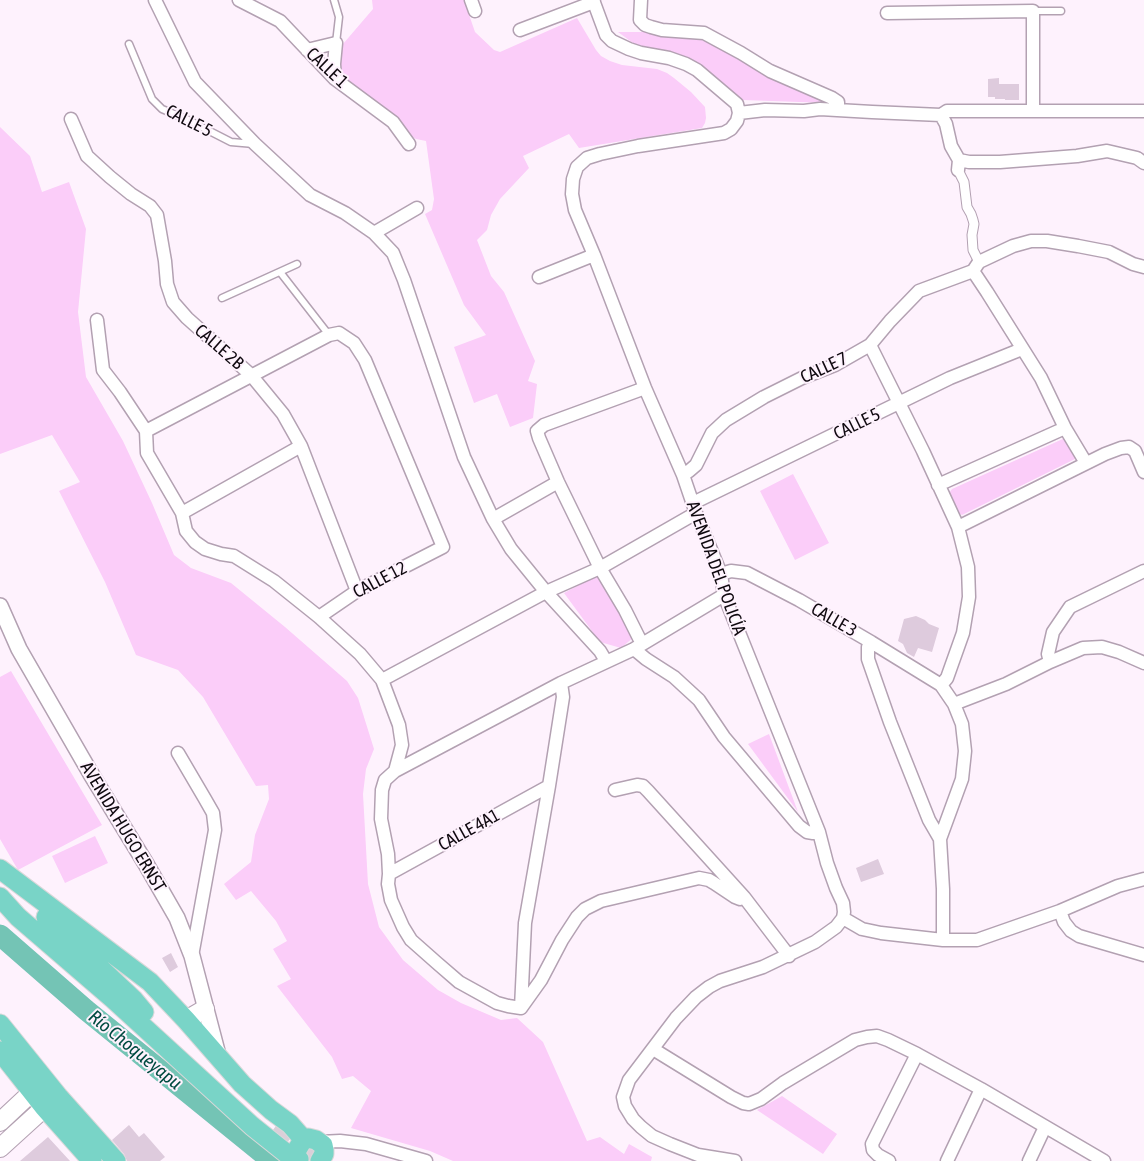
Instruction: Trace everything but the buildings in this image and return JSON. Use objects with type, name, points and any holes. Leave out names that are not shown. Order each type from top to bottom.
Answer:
[{"type":"main road","points":[[0,869],[150,982],[242,1084],[317,1148],[340,1161]]},
{"type":"main road","points":[[0,873],[134,1000],[144,1012],[273,1130]]},
{"type":"main road","points":[[0,896],[24,910],[129,1002],[144,1012]]},
{"type":"main road","points":[[0,896],[18,917],[112,998],[252,1126],[288,1154],[300,1160]]},
{"type":"main road","points":[[186,1020],[205,1009]]},
{"type":"main road","points":[[0,1024],[34,1085]]},
{"type":"main road","points":[[0,1051],[51,1102],[116,1161]]},
{"type":"main road","points":[[0,1122],[34,1085]]},
{"type":"main road","points":[[0,1148],[51,1102]]},
{"type":"main road","points":[[51,1102],[92,1161]]},
{"type":"main road","points":[[300,1160],[297,1155],[298,1146],[317,1148]]},
{"type":"street","points":[[155,0],[195,82],[255,144],[310,195],[345,213],[374,233],[392,253],[404,280],[464,457],[493,519],[511,548],[546,592],[600,651],[606,661]]},
{"type":"street","name":"CALLE 1","points":[[239,0],[280,22],[335,79],[394,122],[409,144]]},
{"type":"street","points":[[641,0],[640,20],[645,25],[662,30],[704,33],[770,71],[832,98],[838,102],[838,109]]},
{"type":"street","points":[[520,30],[594,1],[606,35],[612,41],[641,53],[670,58],[697,70],[737,104],[739,114],[765,110],[820,108],[941,115],[948,112],[1144,111]]},
{"type":"street","points":[[887,13],[1033,11],[1033,111]]},
{"type":"street","points":[[307,50],[336,43],[335,79]]},
{"type":"street","name":"AVENIDA DEL POLICÍA","points":[[739,114],[731,129],[724,132],[638,146],[587,158],[577,167],[573,179],[574,210],[594,255],[645,388],[683,475],[694,508],[721,574],[724,595],[818,832],[836,888],[844,903],[843,918]]},
{"type":"street","points":[[941,115],[946,124],[951,146],[964,182],[967,207],[974,220],[972,236],[976,266],[987,292],[1041,378],[1086,463]]},
{"type":"street","name":"CALLE 2B","points":[[71,119],[87,156],[131,194],[150,206],[157,215],[166,261],[167,284],[173,302],[186,318],[251,376],[283,414],[301,446],[357,591]]},
{"type":"street","points":[[959,165],[969,162],[1000,162],[1078,156],[1107,151],[1137,158],[1144,163]]},
{"type":"street","points":[[374,233],[417,208]]},
{"type":"street","name":"CALLE 7","points":[[683,475],[696,465],[712,433],[726,420],[764,397],[802,378],[835,365],[870,346],[890,321],[919,291],[976,266],[1013,246],[1030,241],[1047,241],[1109,252],[1133,264],[1144,267]]},
{"type":"street","points":[[539,277],[594,255]]},
{"type":"street","points":[[97,320],[102,370],[120,392],[146,431],[147,453],[182,513],[186,531],[195,542],[205,549],[234,556],[274,581],[319,617],[360,654],[382,680],[399,725],[402,745],[395,771]]},
{"type":"street","name":"CALLE 12","points":[[319,617],[357,591],[443,547],[365,360],[354,343],[339,333],[328,335]]},
{"type":"street","points":[[146,431],[328,335]]},
{"type":"street","points":[[870,346],[900,403],[958,527],[968,567],[969,597],[962,633],[946,678],[941,685],[954,704],[962,724],[965,751],[962,778],[940,839],[943,940]]},
{"type":"street","name":"CALLE 5","points":[[382,680],[546,592],[600,568],[694,508],[950,378],[1022,349]]},
{"type":"street","points":[[645,388],[544,426],[537,431],[539,438],[600,568],[625,610],[638,646],[646,659],[674,677],[699,700],[724,737],[798,826],[807,832],[818,832]]},
{"type":"street","points":[[938,485],[1066,428]]},
{"type":"street","points":[[182,513],[301,446]]},
{"type":"street","points":[[958,527],[1086,463],[1121,448],[1129,447],[1134,451],[1144,472]]},
{"type":"street","points":[[493,519],[558,482]]},
{"type":"street","name":"CALLE 3","points":[[721,574],[730,571],[747,573],[799,600],[941,685]]},
{"type":"street","points":[[1050,662],[1048,654],[1053,632],[1070,606],[1144,572]]},
{"type":"street","points":[[521,1008],[497,1003],[459,982],[412,940],[403,926],[390,900],[388,884],[388,854],[381,818],[382,790],[385,780],[395,771],[561,683],[638,646],[724,595]]},
{"type":"street","name":"AVENIDA HUGO ERNST","points":[[0,606],[19,649],[91,774],[178,918],[192,956],[219,1059]]},
{"type":"street","points":[[871,642],[868,647],[868,659],[880,695],[929,820],[940,839]]},
{"type":"street","points":[[954,704],[1006,684],[1050,662],[1084,648],[1102,647],[1144,663]]},
{"type":"street","points":[[521,1008],[525,922],[563,697],[561,683]]},
{"type":"street","points":[[178,753],[213,813],[215,830],[192,956]]},
{"type":"street","points":[[615,790],[636,785],[643,786],[744,897],[789,956]]},
{"type":"street","name":"CALLE 4A1","points":[[389,874],[549,786]]},
{"type":"street","points":[[521,1008],[541,980],[562,940],[577,917],[585,909],[601,901],[699,878],[709,880],[735,897],[740,899],[744,897]]},
{"type":"street","points":[[736,1161],[698,1155],[652,1136],[633,1120],[625,1106],[625,1089],[629,1080],[676,1018],[696,997],[709,987],[720,981],[789,956],[829,933],[843,918],[862,929],[943,940],[977,940],[1060,911],[1118,886],[1144,879]]},
{"type":"street","points":[[1060,911],[1064,922],[1070,930],[1079,936],[1144,955]]},
{"type":"street","points":[[652,1049],[731,1097],[749,1104],[761,1099],[855,1040],[877,1036],[917,1054],[981,1089],[1104,1161]]},
{"type":"street","points":[[889,1161],[878,1155],[872,1144],[917,1054]]},
{"type":"street","points":[[0,1062],[34,1085]]},
{"type":"street","points":[[947,1161],[981,1089]]},
{"type":"street","points":[[1029,1161],[1045,1127]]},
{"type":"street","points":[[317,1148],[340,1141],[366,1144],[426,1161]]},
{"type":"lane","points":[[334,0],[339,17],[336,43]]},
{"type":"lane","points":[[1033,11],[1061,11]]},
{"type":"lane","name":"CALLE 5","points":[[129,44],[152,99],[162,109],[231,142],[255,144]]},
{"type":"lane","points":[[222,298],[297,264]]},
{"type":"lane","points":[[280,272],[328,335]]},
{"type":"shaded area","points":[[372,0],[464,0],[475,32],[494,50],[500,52],[577,18],[601,56],[622,65],[657,69],[667,73],[691,92],[705,107],[706,118],[702,128],[579,148],[569,134],[523,156],[529,168],[500,199],[491,215],[487,230],[477,240],[491,276],[504,292],[535,361],[528,381],[537,384],[533,418],[510,427],[497,394],[474,403],[454,347],[486,335],[464,305],[425,214],[432,210],[434,199],[426,141],[416,139],[403,131],[328,65],[329,46],[337,51],[373,9]]},
{"type":"shaded area","points":[[618,32],[663,32],[689,35],[710,43],[741,61],[828,103],[743,100],[702,66],[675,53],[650,51],[637,46]]},
{"type":"shaded area","points":[[0,127],[30,156],[42,192],[69,182],[86,229],[78,312],[86,377],[123,441],[174,555],[191,568],[231,583],[347,681],[358,698],[374,749],[366,769],[363,794],[368,884],[379,927],[403,960],[438,990],[461,1003],[501,1020],[517,1018],[543,1042],[587,1141],[600,1137],[624,1154],[629,1144],[652,1157],[651,1161],[453,1161],[430,1151],[351,1128],[371,1091],[353,1076],[342,1079],[332,1057],[277,986],[291,979],[273,949],[287,941],[276,921],[251,891],[236,900],[224,884],[251,862],[255,835],[269,799],[268,785],[256,786],[203,697],[178,670],[136,655],[105,582],[59,491],[80,482],[52,435],[0,454]]},
{"type":"shaded area","points":[[1065,438],[1076,452],[1075,459],[962,515],[957,512],[949,493],[952,489]]},
{"type":"shaded area","points":[[793,474],[829,543],[795,560],[760,491]]},
{"type":"shaded area","points":[[600,574],[634,637],[621,648],[600,642],[564,593]]},
{"type":"shaded area","points":[[11,671],[102,825],[18,870],[0,839],[0,677]]},
{"type":"shaded area","points":[[769,734],[798,812],[748,744]]},
{"type":"shaded area","points":[[95,836],[108,863],[65,883],[52,856]]},
{"type":"shaded area","points":[[782,1096],[837,1134],[823,1154],[757,1110]]},
{"type":"waterway","name":"Río Choqueyapu","points":[[0,935],[86,1010],[272,1161]]},
{"type":"tunnel","points":[[273,1130],[318,1161]]}]
